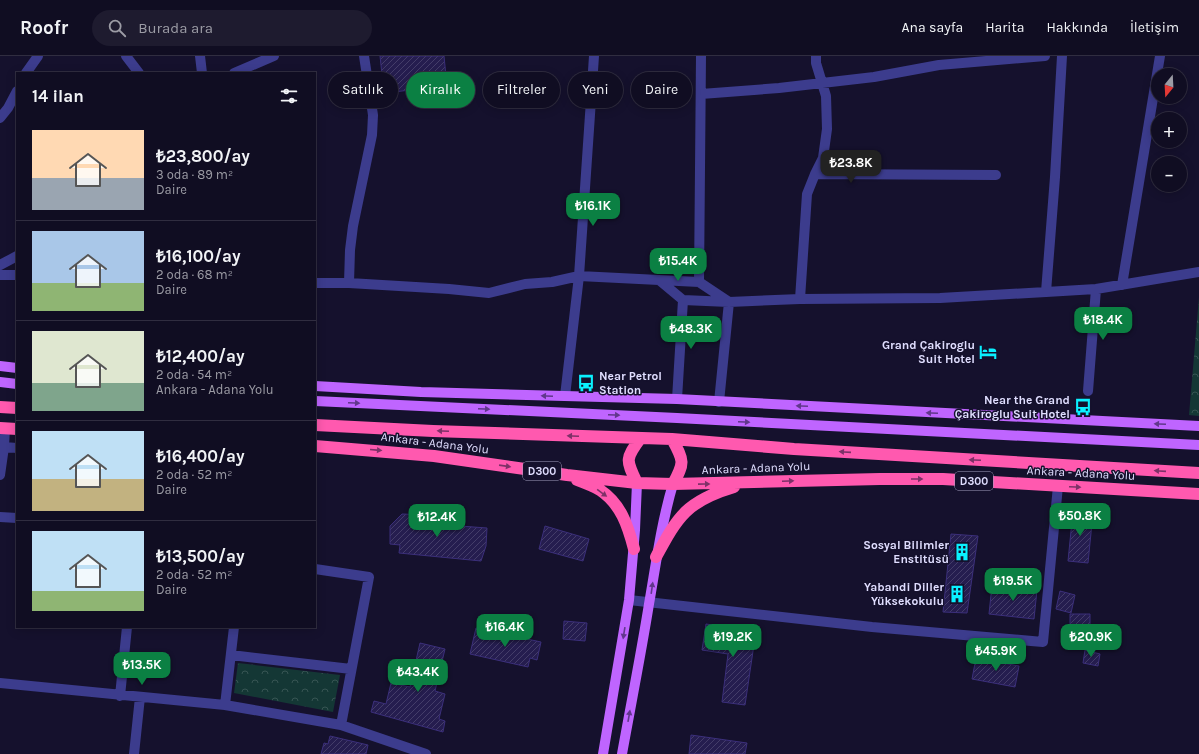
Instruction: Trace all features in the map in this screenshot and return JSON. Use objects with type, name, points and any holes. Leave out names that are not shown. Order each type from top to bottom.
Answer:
[{"type":"highway","points":[[0,407],[16,408]]},
{"type":"highway","name":"Ankara - Adana Yolu","points":[[316,424],[433,431],[672,439],[875,454],[1199,474]]},
{"type":"highway","points":[[637,483],[629,466],[629,453],[640,438]]},
{"type":"highway","points":[[672,439],[682,456],[681,468],[673,484]]},
{"type":"highway","name":"Ankara - Adana Yolu","points":[[316,446],[434,456],[567,475],[637,483],[673,484],[943,479],[1199,494]]},
{"type":"highway","points":[[567,475],[601,491],[611,500],[621,512],[627,525],[634,549]]},
{"type":"highway","points":[[656,558],[671,529],[687,510],[708,495],[749,483]]},
{"type":"main road","points":[[0,366],[16,368]]},
{"type":"main road","points":[[0,382],[16,384]]},
{"type":"main road","points":[[316,386],[421,392],[677,399],[1199,426]]},
{"type":"main road","points":[[677,399],[677,418]]},
{"type":"main road","points":[[316,401],[1199,445]]},
{"type":"main road","points":[[718,420],[719,402]]},
{"type":"main road","points":[[603,754],[630,600],[637,483]]},
{"type":"main road","points":[[622,754],[656,558],[667,504],[673,484]]},
{"type":"street","points":[[27,72],[38,56]]},
{"type":"street","points":[[126,56],[138,72]]},
{"type":"street","points":[[200,56],[202,72]]},
{"type":"street","points":[[236,72],[274,56]]},
{"type":"street","points":[[349,283],[350,250],[353,226],[372,134],[372,115],[364,56]]},
{"type":"street","points":[[565,396],[579,276],[594,56]]},
{"type":"street","points":[[699,282],[701,56]]},
{"type":"street","points":[[800,299],[807,194],[823,158],[827,128],[826,96],[823,82],[816,64],[816,56]]},
{"type":"street","points":[[700,94],[779,88],[874,77],[938,65],[1045,56]]},
{"type":"street","points":[[1046,292],[1056,169],[1062,56]]},
{"type":"street","points":[[1122,284],[1160,56]]},
{"type":"street","points":[[0,118],[8,108],[16,93]]},
{"type":"street","points":[[815,174],[996,175]]},
{"type":"street","points":[[0,264],[16,256]]},
{"type":"street","points":[[659,280],[683,300],[729,302],[800,299],[940,298],[1096,289],[1199,272]]},
{"type":"street","points":[[0,275],[16,275]]},
{"type":"street","points":[[316,283],[349,283],[489,293],[525,284],[552,282],[579,276],[699,282],[729,302]]},
{"type":"street","points":[[1088,391],[1096,289]]},
{"type":"street","points":[[677,399],[683,300]]},
{"type":"street","points":[[719,402],[729,302]]},
{"type":"street","points":[[0,475],[7,428]]},
{"type":"street","points":[[4,447],[16,448]]},
{"type":"street","points":[[630,600],[872,627],[1043,642],[1058,486]]},
{"type":"street","points":[[0,517],[16,518]]},
{"type":"street","points":[[316,569],[369,577],[341,725]]},
{"type":"street","points":[[120,696],[127,628]]},
{"type":"street","points":[[225,705],[234,628]]},
{"type":"street","points":[[231,655],[351,669]]},
{"type":"street","points":[[0,683],[120,696],[225,705],[341,725],[426,754]]},
{"type":"street","points":[[134,754],[140,697]]},
{"type":"green space","points":[[1199,297],[1199,416],[1189,415]]},
{"type":"green space","points":[[238,663],[340,675],[333,712],[234,693]]},
{"type":"building","points":[[380,56],[444,56],[446,72],[406,72],[406,91],[398,91],[398,72],[382,72]]},
{"type":"building","points":[[1073,511],[1093,513],[1088,563],[1068,561]]},
{"type":"building","points":[[402,514],[433,515],[433,524],[487,528],[486,546],[481,561],[399,553],[400,545],[390,544],[390,526]]},
{"type":"building","points":[[545,526],[589,539],[583,561],[539,549]]},
{"type":"building","points":[[951,534],[978,536],[967,613],[943,612]]},
{"type":"building","points":[[992,585],[1037,590],[1034,619],[989,614]]},
{"type":"building","points":[[1060,591],[1075,595],[1071,613],[1056,609]]},
{"type":"building","points":[[1070,614],[1090,614],[1090,632],[1070,632]]},
{"type":"building","points":[[564,621],[587,623],[585,641],[563,639]]},
{"type":"building","points":[[706,624],[756,631],[745,705],[722,702],[728,654],[702,650]]},
{"type":"building","points":[[476,628],[541,642],[537,660],[530,658],[528,667],[470,654]]},
{"type":"building","points":[[420,643],[445,649],[435,691],[445,694],[439,719],[445,721],[443,732],[371,712],[374,701],[386,704],[391,683],[410,687]]},
{"type":"building","points":[[1085,650],[1100,654],[1098,666],[1083,663]]},
{"type":"building","points":[[976,658],[1019,666],[1015,687],[972,679]]},
{"type":"building","points":[[691,735],[747,743],[745,754],[689,754]]},
{"type":"building","points":[[330,736],[368,745],[366,754],[321,754],[324,743],[328,744]]},
{"type":"place","name":"Grand Çakiroglu Suit Hotel","points":[[988,352]]},
{"type":"place","name":"Near Petrol Station","points":[[586,383]]},
{"type":"place","name":"Near the Grand Çakiroglu Suit Hotel","points":[[1083,407]]},
{"type":"place","name":"Sosyal Bilimler Enstitüsü","points":[[962,552]]},
{"type":"place","name":"Yabandi Diller Yüksekokulu","points":[[957,594]]}]
